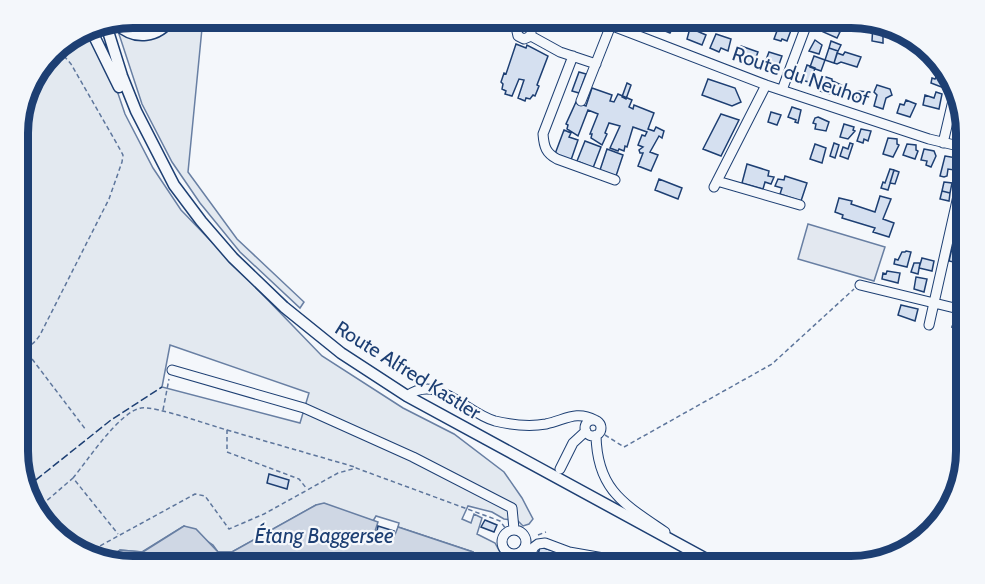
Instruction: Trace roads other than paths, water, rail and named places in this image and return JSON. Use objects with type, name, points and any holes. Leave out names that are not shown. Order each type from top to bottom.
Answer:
[{"type":"main road","points":[[125,29],[134,35],[153,34],[162,29]]},
{"type":"main road","name":"Route Alfred Kastler","points":[[108,32],[122,76],[151,143],[174,185],[233,258],[285,307],[341,353],[407,396],[697,554]]},
{"type":"main road","points":[[94,37],[129,111],[151,143]]},
{"type":"street","points":[[581,101],[610,28]]},
{"type":"street","name":"Route du Neuhof","points":[[620,28],[766,85],[956,145]]},
{"type":"street","points":[[782,90],[805,28]]},
{"type":"street","points":[[531,36],[596,64]]},
{"type":"street","points":[[573,56],[543,134],[544,146],[548,154],[557,159],[615,180]]},
{"type":"street","points":[[766,85],[715,184],[800,205]]},
{"type":"street","points":[[944,142],[952,105]]},
{"type":"street","points":[[929,325],[956,207]]},
{"type":"street","points":[[860,285],[956,308]]},
{"type":"street","points":[[172,370],[304,408],[413,457],[512,508],[511,530]]},
{"type":"street","points":[[407,396],[422,388],[435,389],[490,419],[511,425],[546,424],[572,415],[585,415],[595,420],[601,424],[598,462],[614,493],[635,511],[697,554]]},
{"type":"street","points":[[595,420],[586,423],[586,431],[591,436],[599,433]]},
{"type":"street","points":[[560,469],[573,443],[586,431]]},
{"type":"street","points":[[511,530],[522,532],[526,539],[523,550],[515,554],[507,552],[502,545],[502,537],[511,530]]},
{"type":"street","points":[[530,555],[534,547],[545,543],[569,552],[588,555]]},
{"type":"water","name":"Étang Baggersee","points":[[324,503],[378,522],[375,531],[394,537],[398,527],[473,552],[476,556],[134,556],[115,554],[120,550],[143,552],[184,526],[196,529],[218,552],[232,552],[316,505]]}]
